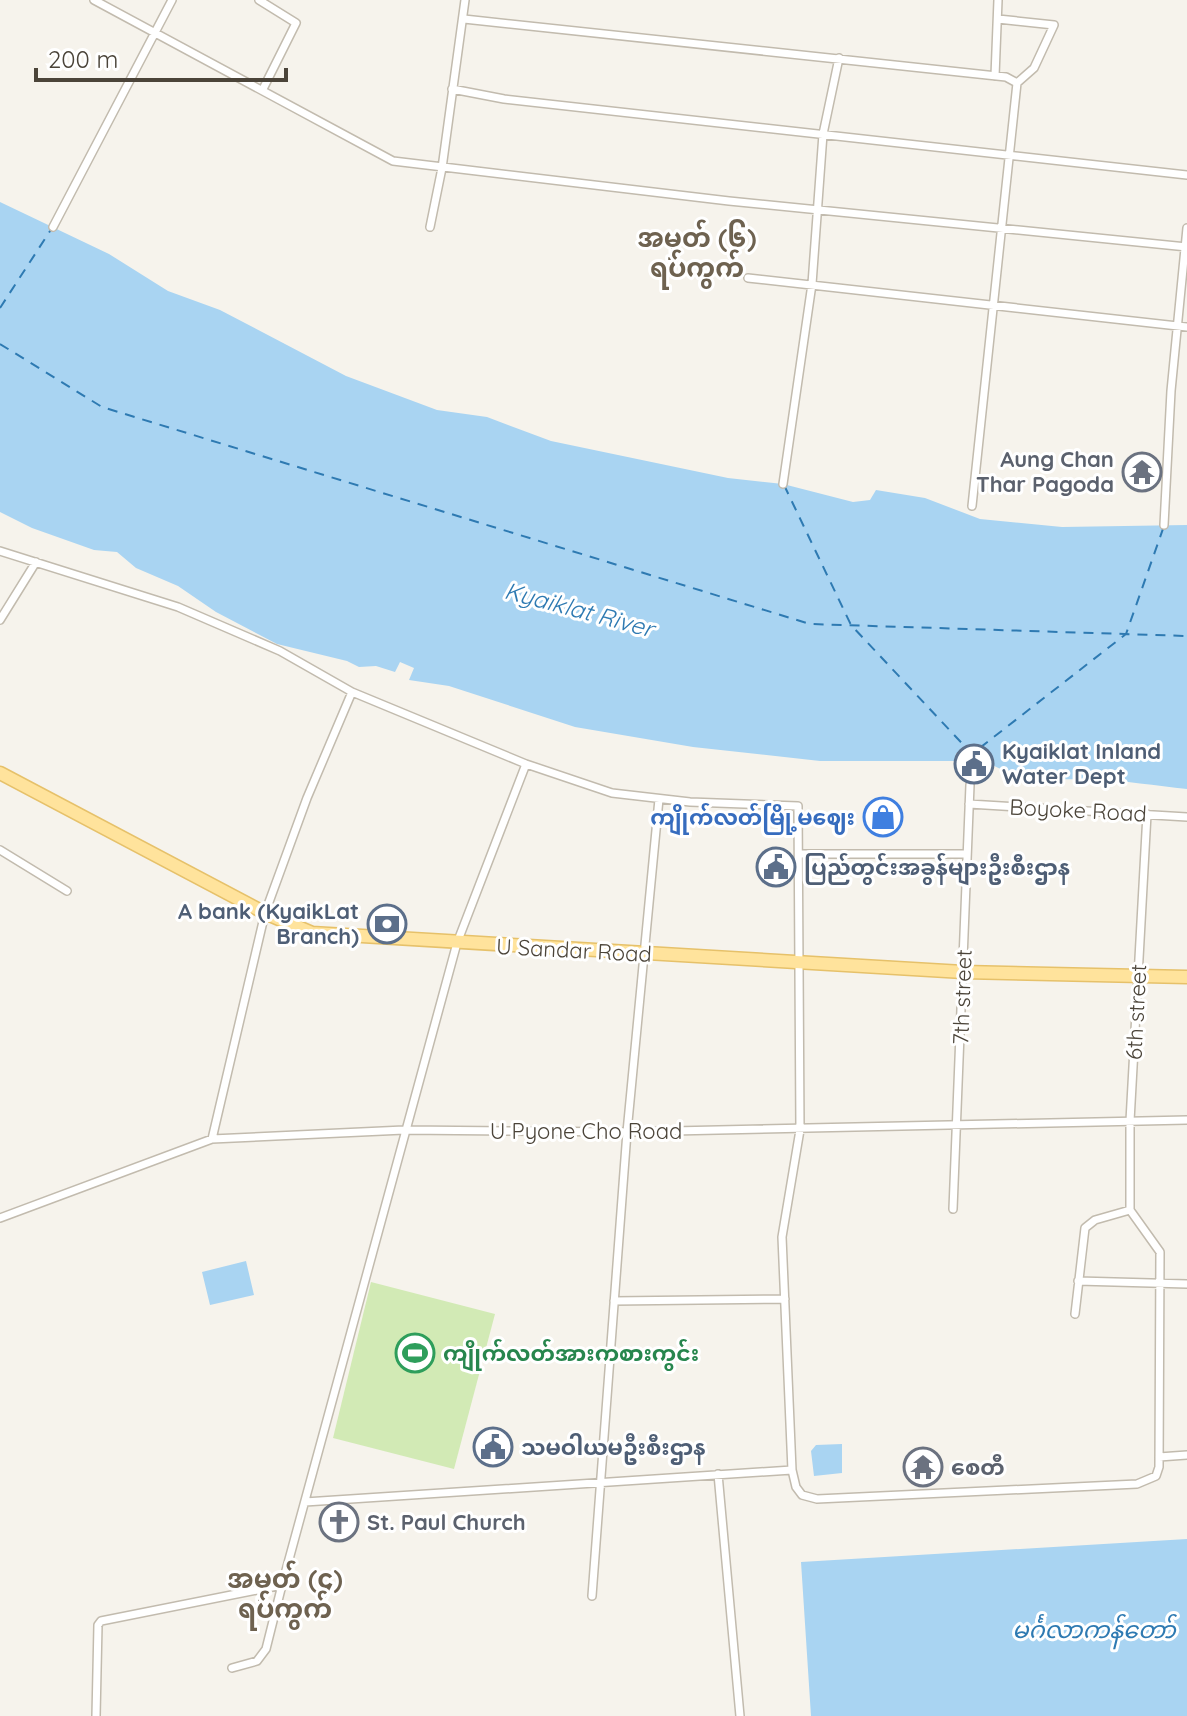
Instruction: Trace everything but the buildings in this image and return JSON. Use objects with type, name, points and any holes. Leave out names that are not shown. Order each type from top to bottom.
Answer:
[{"type":"main road","name":"U Sandar Road","points":[[0,773],[265,913],[312,933],[963,972],[1187,977]]},
{"type":"street","points":[[94,0],[393,161],[816,211],[1186,247]]},
{"type":"street","points":[[53,227],[172,0]]},
{"type":"street","points":[[259,0],[296,23],[263,89]]},
{"type":"street","points":[[430,227],[442,168],[465,0]]},
{"type":"street","points":[[995,76],[998,0]]},
{"type":"street","points":[[464,19],[995,76],[1017,83]]},
{"type":"street","points":[[972,506],[1017,83],[1034,68],[1054,25],[998,19]]},
{"type":"street","points":[[783,484],[812,284],[823,134],[839,58]]},
{"type":"street","points":[[452,89],[519,100],[1187,175]]},
{"type":"street","points":[[1164,525],[1182,326],[1187,228]]},
{"type":"street","points":[[748,278],[1182,326]]},
{"type":"street","points":[[0,551],[178,607],[280,651],[352,692],[526,764],[612,793],[659,799],[795,804],[800,810],[800,1130],[782,1237],[792,1470],[798,1492],[817,1499],[1137,1484],[1156,1476],[1159,1457],[1159,1248],[1130,1210],[1095,1220],[1085,1228],[1075,1314]]},
{"type":"street","points":[[0,620],[36,562]]},
{"type":"street","points":[[212,1139],[265,913],[307,798],[352,692]]},
{"type":"street","points":[[232,1668],[257,1661],[266,1649],[457,943],[526,764]]},
{"type":"street","name":"7th street","points":[[953,1209],[970,785]]},
{"type":"street","points":[[592,1596],[627,1132],[659,799]]},
{"type":"street","name":"Boyoke Road","points":[[969,804],[1187,817]]},
{"type":"street","name":"6th street","points":[[1130,1210],[1130,1121],[1147,814]]},
{"type":"street","points":[[0,850],[67,891]]},
{"type":"street","points":[[800,854],[967,854]]},
{"type":"street","name":"U Pyone Cho Road","points":[[0,1218],[212,1139],[404,1130],[800,1130],[1187,1120]]},
{"type":"street","points":[[1078,1281],[1187,1284]]},
{"type":"street","points":[[614,1301],[785,1299]]},
{"type":"street","points":[[1159,1457],[1187,1455]]},
{"type":"street","points":[[305,1502],[792,1470]]},
{"type":"street","points":[[718,1474],[740,1716]]},
{"type":"street","points":[[96,1716],[98,1625],[101,1621],[282,1585]]},
{"type":"green space","points":[[371,1282],[495,1314],[454,1469],[333,1438]]},
{"type":"water","name":"Kyaiklat River","points":[[0,202],[109,254],[168,291],[220,310],[346,376],[437,410],[487,417],[551,441],[728,478],[783,484],[853,502],[870,500],[876,490],[925,498],[980,519],[1062,527],[1187,525],[1187,789],[1116,781],[1027,777],[989,763],[989,755],[956,753],[955,761],[820,761],[693,747],[575,727],[449,686],[409,680],[414,668],[400,662],[395,672],[376,666],[359,667],[347,661],[277,644],[216,612],[178,586],[136,568],[117,552],[94,550],[32,528],[0,512]]},
{"type":"water","points":[[246,1261],[254,1295],[210,1305],[202,1272]]},
{"type":"water","points":[[842,1444],[842,1473],[814,1476],[811,1451],[816,1445]]},
{"type":"water","name":"မင်္ဂလာကန်တော်","points":[[1187,1539],[1187,1716],[811,1716],[801,1562]]},
{"type":"ferry route","points":[[0,308],[52,228]]},
{"type":"ferry route","points":[[0,344],[102,407],[810,624],[1187,636]]},
{"type":"ferry route","points":[[784,485],[851,625],[972,754],[1126,634],[1164,526]]},
{"type":"place","name":"Aung Chan Thar Pagoda","points":[[1142,472]]},
{"type":"place","name":"Kyaiklat Inland Water Dept","points":[[974,764]]},
{"type":"place","name":"ကျိုက်လတ်မြို့မဈေး","points":[[883,817]]},
{"type":"place","name":"ပြည်တွင်းအခွန်များဦးစီးဌာန","points":[[776,867]]},
{"type":"place","name":"A bank (KyaikLat Branch)","points":[[387,924]]},
{"type":"place","name":"ကျိုက်လတ်အားကစားကွင်း","points":[[415,1353]]},
{"type":"place","name":"သမဝါယမဦးစီးဌာန","points":[[493,1447]]},
{"type":"place","name":"စေတီ","points":[[923,1467]]},
{"type":"place","name":"St. Paul Church","points":[[339,1522]]},
{"type":"district","name":"အမှတ် (၆) ရပ်ကွက်","points":[[697,253]]},
{"type":"district","name":"အမှတ် (၄) ရပ်ကွက်","points":[[285,1594]]}]
